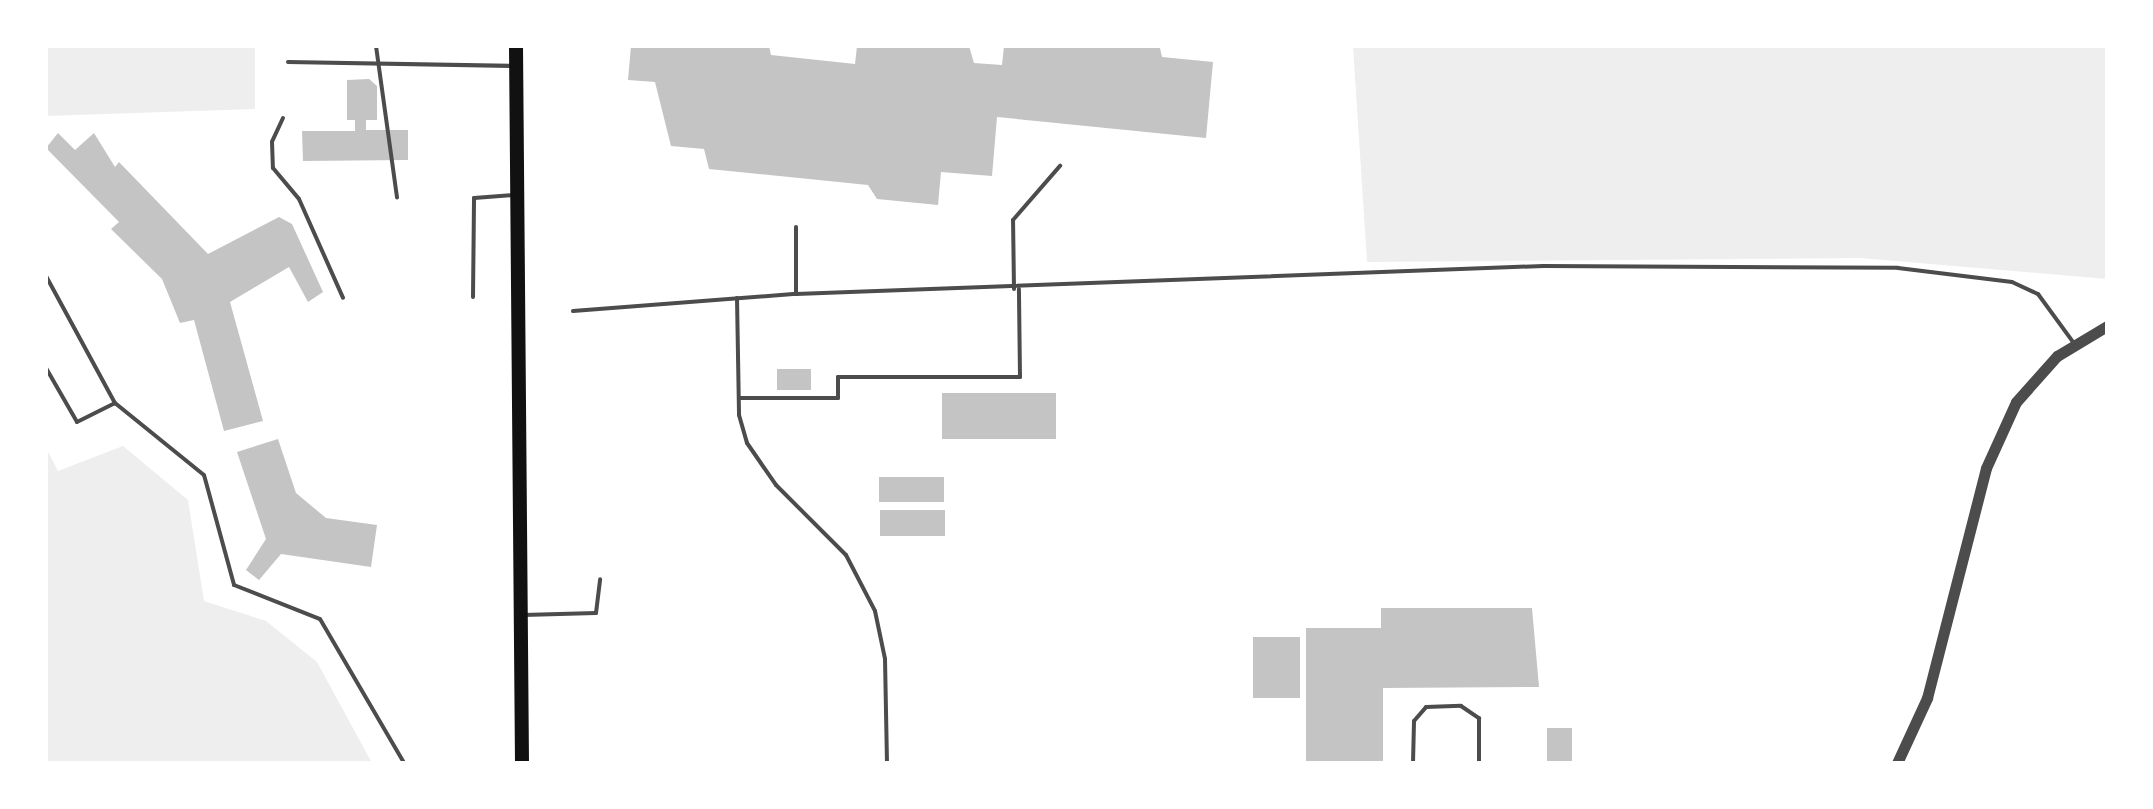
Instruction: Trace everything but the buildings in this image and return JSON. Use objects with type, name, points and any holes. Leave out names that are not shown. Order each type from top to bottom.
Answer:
[{"type":"main road","points":[[516,46],[522,763]]},
{"type":"street","points":[[1897,763],[1927,698],[1986,468],[2016,402],[2075,344],[2107,326]]},
{"type":"lane","points":[[376,46],[397,198]]},
{"type":"lane","points":[[288,62],[376,61],[516,66]]},
{"type":"lane","points":[[283,118],[272,142],[273,168],[299,199],[343,298]]},
{"type":"lane","points":[[739,398],[838,398],[838,377],[1020,377],[1013,220],[1060,166]]},
{"type":"lane","points":[[473,297],[474,198],[517,195]]},
{"type":"lane","points":[[796,227],[796,294]]},
{"type":"lane","points":[[573,311],[796,294],[1016,289],[1543,266],[1898,268],[2012,282],[2038,294],[2075,344]]},
{"type":"lane","points":[[46,267],[115,403],[204,475],[234,585],[250,597],[293,603],[327,626],[404,763]]},
{"type":"lane","points":[[737,298],[739,398],[747,443],[765,472],[846,555],[875,611],[885,659],[887,763]]},
{"type":"lane","points":[[46,368],[77,422],[115,403]]},
{"type":"lane","points":[[520,615],[596,613],[600,579]]},
{"type":"lane","points":[[1413,763],[1414,721],[1426,707],[1449,706],[1479,718],[1479,763]]},
{"type":"shaded area","points":[[46,46],[255,46],[255,109],[46,116]]},
{"type":"shaded area","points":[[1353,46],[2107,46],[2107,279],[1860,258],[1367,262]]},
{"type":"shaded area","points":[[123,446],[188,500],[204,601],[266,621],[317,662],[372,763],[46,763],[46,448],[58,471]]}]
